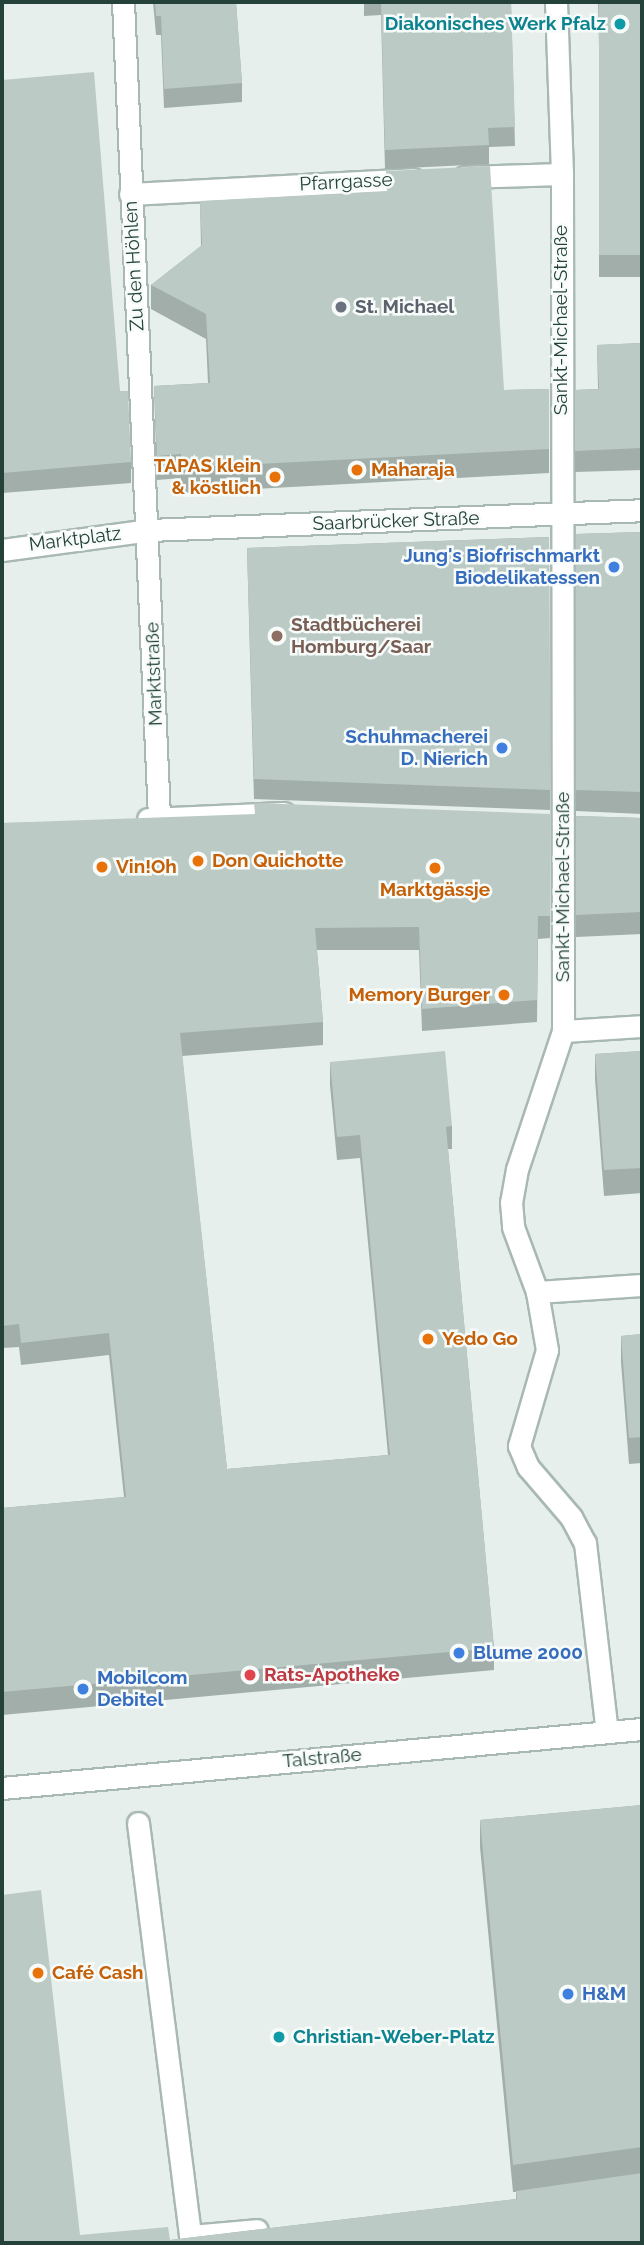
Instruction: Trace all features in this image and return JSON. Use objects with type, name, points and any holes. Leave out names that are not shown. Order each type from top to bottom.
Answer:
[{"type":"street","name":"Zu den Höhlen","points":[[123,2],[130,194],[149,530]]},
{"type":"street","name":"Sankt-Michael-Straße","points":[[556,2],[562,174],[559,514],[564,823],[563,1031],[516,1169],[511,1202],[513,1227],[537,1292],[547,1350],[519,1446],[527,1467],[571,1517],[585,1543],[607,1732]]},
{"type":"street","name":"Pfarrgasse","points":[[130,194],[562,174]]},
{"type":"street","name":"Saarbrücker Straße","points":[[149,530],[642,510]]},
{"type":"street","name":"Marktplatz","points":[[2,550],[149,530]]},
{"type":"street","name":"Marktstraße","points":[[149,530],[159,818]]},
{"type":"street","points":[[120,820],[312,814]]},
{"type":"street","points":[[538,820],[589,826]]},
{"type":"street","points":[[563,1031],[642,1026]]},
{"type":"street","points":[[537,1292],[642,1285]]},
{"type":"street","name":"Talstraße","points":[[2,1788],[642,1729]]},
{"type":"street","points":[[138,1824],[190,2240],[273,2229]]},
{"type":"building","points":[[155,2],[236,2],[242,83],[164,89],[161,16],[156,16]]},
{"type":"building","points":[[381,2],[511,2],[515,127],[488,128],[489,145],[385,150]]},
{"type":"building","points":[[599,2],[642,2],[642,255],[599,255]]},
{"type":"building","points":[[94,72],[120,391],[128,391],[131,462],[2,473],[2,80]]},
{"type":"building","points":[[490,166],[504,390],[549,389],[549,449],[181,468],[181,454],[157,456],[154,386],[210,383],[206,314],[151,285],[202,245],[200,201],[387,191],[386,171]]},
{"type":"building","points":[[642,343],[642,448],[575,451],[575,390],[599,389],[597,345]]},
{"type":"building","points":[[642,532],[642,792],[576,790],[576,534]]},
{"type":"building","points":[[549,537],[550,790],[254,779],[247,548]]},
{"type":"building","points":[[254,803],[550,814],[550,916],[538,916],[537,1000],[422,1009],[419,927],[315,928],[323,1022],[180,1033],[227,1469],[390,1455],[360,1135],[337,1137],[330,1062],[445,1051],[452,1126],[446,1127],[494,1648],[2,1692],[2,1508],[126,1497],[109,1333],[21,1343],[19,1324],[2,1326],[2,823],[255,814]]},
{"type":"building","points":[[576,816],[642,818],[642,912],[576,915]]},
{"type":"building","points":[[642,1051],[642,1168],[604,1170],[595,1054]]},
{"type":"building","points":[[642,1334],[642,1437],[629,1438],[621,1336]]},
{"type":"building","name":"H&M","points":[[642,1805],[642,2147],[513,2165],[480,1820]]},
{"type":"building","points":[[41,1890],[80,2235],[168,2227],[170,2240],[517,2199],[516,2191],[642,2173],[642,2243],[2,2243],[2,1895]]},
{"type":"place","name":"Diakonisches Werk Pfalz","points":[[620,24]]},
{"type":"place","name":"St. Michael","points":[[341,307]]},
{"type":"place","name":"Maharaja","points":[[357,470]]},
{"type":"place","name":"TAPAS klein & köstlich","points":[[275,477]]},
{"type":"place","name":"Jung's Biofrischmarkt Biodelikatessen","points":[[614,567]]},
{"type":"place","name":"Stadtbücherei Homburg/Saar","points":[[277,636]]},
{"type":"place","name":"Schuhmacherei D. Nierich","points":[[502,748]]},
{"type":"place","name":"Don Quichotte","points":[[198,861]]},
{"type":"place","name":"Vin!Oh","points":[[102,867]]},
{"type":"place","name":"Marktgässje","points":[[435,868]]},
{"type":"place","name":"Memory Burger","points":[[504,995]]},
{"type":"place","name":"Yedo Go","points":[[428,1339]]},
{"type":"place","name":"Blume 2000","points":[[459,1653]]},
{"type":"place","name":"Rats-Apotheke","points":[[250,1675]]},
{"type":"place","name":"Mobilcom Debitel","points":[[83,1689]]},
{"type":"place","name":"Café Cash","points":[[38,1973]]},
{"type":"place","name":"H&M","points":[[568,1994]]},
{"type":"place","name":"Christian-Weber-Platz","points":[[279,2037]]}]
